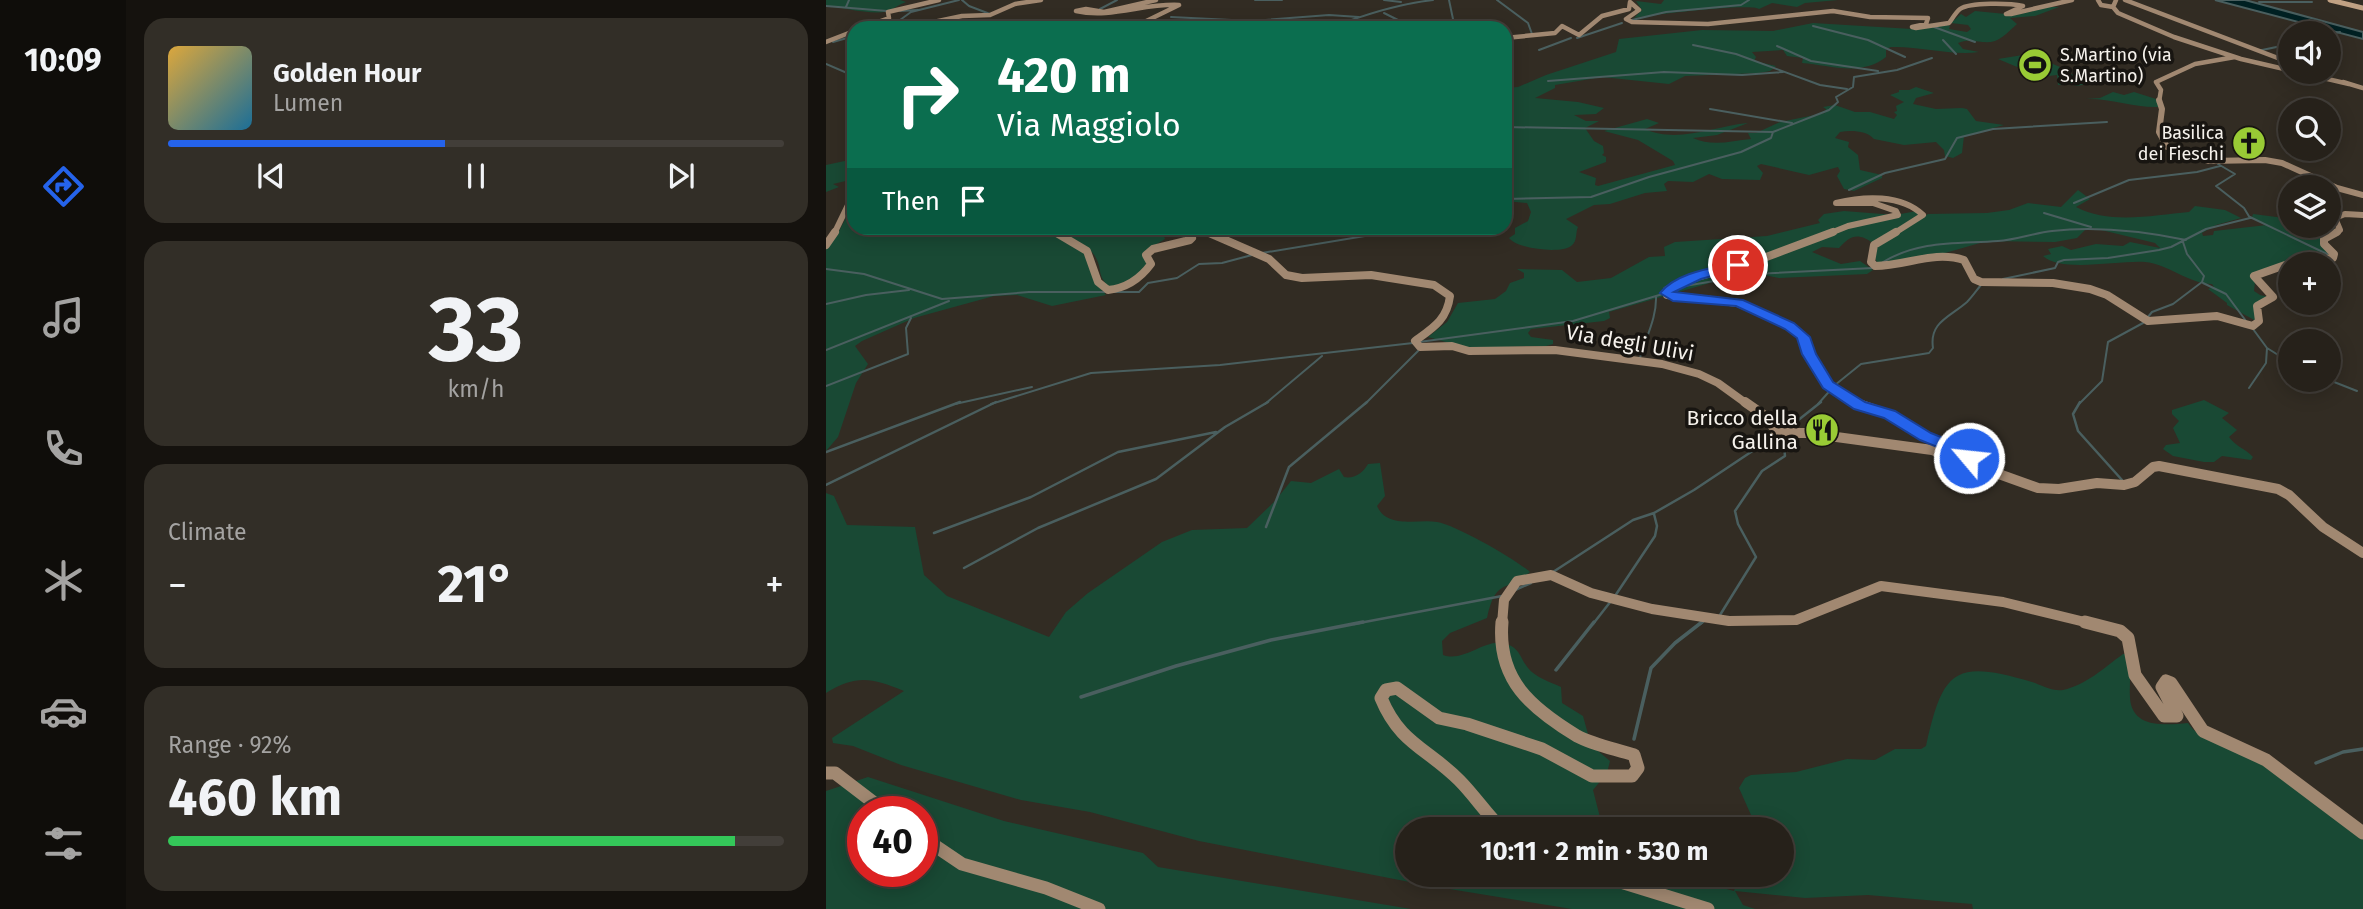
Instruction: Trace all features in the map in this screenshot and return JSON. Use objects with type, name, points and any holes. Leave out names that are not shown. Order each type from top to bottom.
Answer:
[{"type":"main road","points":[[2330,0],[2363,8]]},
{"type":"street","points":[[881,21],[889,18],[888,12],[939,0]]},
{"type":"street","points":[[944,21],[962,16],[990,15],[1015,4],[1041,0]]},
{"type":"street","points":[[1146,21],[1179,5],[1094,14],[1076,11],[1086,9],[1104,12],[1156,0]]},
{"type":"street","points":[[1630,2],[1639,10],[1626,19],[1632,22],[1702,24],[1833,11],[1870,17],[1929,18],[1926,24],[1912,27],[1917,28],[1949,23],[1960,9],[1966,7],[2009,3],[2023,6],[2006,14],[2008,15],[2072,0]]},
{"type":"street","points":[[2098,0],[2101,5],[2118,2],[2278,58]]},
{"type":"street","points":[[1512,38],[1557,33],[1559,27],[1564,26],[1575,35],[1580,35],[1602,16],[1629,9],[1630,2]]},
{"type":"street","points":[[2118,2],[2118,13],[2146,26],[2235,57],[2278,67]]},
{"type":"street","points":[[826,44],[847,35]]},
{"type":"street","points":[[826,44],[847,41]]},
{"type":"street","points":[[2235,57],[2181,68],[2156,82],[2161,90],[2158,99],[2162,109],[2159,132],[2167,147],[2208,161],[2265,160],[2283,163],[2337,188],[2363,195]]},
{"type":"street","points":[[2341,82],[2363,88]]},
{"type":"street","points":[[2341,82],[2349,84]]},
{"type":"street","points":[[1972,465],[1961,450],[1925,437],[1890,415],[1859,406],[1828,384],[1809,354],[1804,337],[1789,326],[1738,303],[1673,297],[1667,295],[1667,290],[1697,277],[1754,262],[1848,226],[1898,215],[1896,211],[1877,203],[1836,203],[1883,198],[1915,208],[1923,215],[1874,245],[1871,263],[1875,266],[1936,257],[1956,257],[1964,260],[1974,279],[1981,282],[2053,283],[2090,289],[2107,295],[2148,321],[2217,316],[2253,326],[2259,321],[2257,306],[2273,297],[2254,276],[2291,263],[2333,258],[2334,254],[2324,244],[2324,239],[2340,230],[2335,218],[2345,214],[2363,215]]},
{"type":"street","points":[[826,245],[832,240],[836,225],[847,208]]},
{"type":"street","points":[[1061,235],[1087,251],[1098,282],[1108,290],[1122,288],[1146,273],[1151,264],[1146,255],[1153,248],[1190,240],[1192,238],[1189,235]]},
{"type":"street","name":"Via degli Ulivi","points":[[1214,235],[1269,259],[1286,275],[1303,278],[1355,274],[1409,280],[1440,288],[1450,296],[1449,306],[1441,323],[1415,341],[1420,347],[1452,346],[1469,351],[1555,350],[1662,364],[1699,374],[1718,383],[1765,416],[1778,433],[1807,433],[1932,450],[2038,488],[2059,489],[2097,483],[2132,484],[2153,467],[2159,466],[2264,484],[2289,495],[2323,527],[2363,553]]},
{"type":"street","points":[[1489,817],[1455,776],[1411,746],[1391,722],[1381,695],[1390,688],[1397,688],[1438,718],[1468,724],[1542,749],[1592,776],[1632,776],[1638,768],[1634,755],[1579,737],[1528,700],[1510,679],[1500,643],[1504,600],[1517,581],[1551,575],[1591,593],[1652,609],[1729,621],[1796,620],[1881,586],[2003,602],[2120,631],[2128,638],[2134,675],[2164,716],[2177,716],[2162,687],[2166,681],[2171,683],[2203,731],[2236,744],[2266,761],[2363,833]]},
{"type":"street","points":[[826,773],[835,773],[865,796]]},
{"type":"street","points":[[938,848],[961,864],[1046,888],[1099,909]]},
{"type":"street","points":[[1637,887],[1708,909]]},
{"type":"green space","points":[[826,0],[906,2],[887,11],[871,12],[826,6]]},
{"type":"green space","points":[[1664,0],[1838,0],[1805,3],[1797,7],[1772,3],[1759,9],[1720,8],[1634,18],[1642,10],[1636,1],[1661,4]]},
{"type":"green space","points":[[2059,7],[2035,16],[2010,18],[2017,24],[1995,41],[1958,43],[1963,49],[1979,52],[1958,53],[1891,47],[1886,49],[1886,57],[1876,63],[1866,67],[1845,68],[1802,63],[1803,58],[1787,56],[1783,50],[1752,52],[1756,57],[1754,61],[1776,66],[1770,71],[1759,73],[1685,76],[1669,84],[1602,77],[1555,85],[1555,88],[1535,98],[1578,102],[1604,108],[1596,114],[1574,115],[1586,121],[1599,121],[1585,128],[1594,141],[1603,146],[1602,155],[1606,157],[1606,162],[1579,172],[1596,178],[1595,185],[1598,186],[1675,165],[1673,161],[1638,140],[1604,131],[1647,119],[1659,123],[1645,129],[1670,135],[1748,123],[1717,135],[1693,138],[1714,143],[1729,142],[1751,139],[1748,133],[1756,133],[1780,122],[1825,113],[1826,109],[1823,107],[1835,105],[1855,112],[1870,112],[1894,119],[1897,115],[1894,112],[1897,111],[1896,106],[1904,102],[1890,95],[1899,90],[1916,87],[1934,93],[1916,98],[1913,104],[1936,109],[1967,109],[1976,121],[2004,125],[1964,136],[1962,153],[1953,158],[1945,156],[1944,150],[1936,142],[1904,145],[1874,139],[1859,132],[1840,132],[1835,138],[1849,142],[1848,147],[1858,155],[1860,170],[1882,175],[1882,178],[1854,191],[1844,189],[1837,176],[1840,171],[1838,167],[1809,175],[1761,164],[1757,166],[1763,173],[1760,180],[1722,179],[1709,174],[1693,182],[1668,181],[1664,184],[1667,191],[1645,193],[1610,204],[1594,205],[1566,219],[1578,227],[1575,242],[1566,248],[1549,250],[1529,247],[1509,238],[1515,234],[1515,228],[1528,221],[1531,212],[1527,203],[1512,202],[1512,87],[1616,52],[1619,39],[1702,30],[1773,31],[1813,23],[1912,29],[1947,25],[1950,26],[1949,29],[1967,32],[1971,29],[1968,25],[1951,23],[1961,14],[1966,17],[1975,11],[2016,15]]},
{"type":"green space","name":"S.Martino (via S.Martino)","points":[[2029,54],[2072,72],[2067,74],[2090,74],[2106,80],[2077,86],[2058,85],[2057,75],[2041,77],[1998,59]]},
{"type":"green space","points":[[2113,92],[2124,95],[2134,92],[2156,99],[2159,107],[2086,99],[2100,98]]},
{"type":"green space","points":[[847,160],[847,181],[833,184],[839,187],[826,192],[826,165]]},
{"type":"green space","points":[[2078,190],[2090,199],[2076,207],[2103,216],[2132,217],[2189,212],[2195,206],[2225,210],[2241,218],[2216,225],[2202,233],[2203,236],[2213,235],[2214,231],[2267,225],[2252,217],[2253,214],[2278,217],[2278,238],[2324,238],[2331,252],[2278,252],[2278,266],[2261,270],[2255,282],[2254,291],[2269,297],[2258,302],[2256,321],[2227,305],[2208,289],[2214,287],[2212,284],[2195,281],[2162,266],[2145,262],[2063,264],[2043,256],[2051,254],[2048,249],[2062,246],[2071,250],[2096,244],[2123,246],[2130,242],[2160,248],[2155,243],[2093,228],[2085,230],[2077,238],[2055,242],[1987,241],[1938,255],[1878,263],[1875,258],[1879,244],[1928,214],[1987,213],[2009,210],[2028,203],[2061,207]]},
{"type":"green space","points":[[1844,211],[1895,215],[1917,211],[1920,216],[1873,243],[1862,237],[1854,237],[1839,248],[1822,247],[1812,252],[1841,264],[1860,261],[1873,270],[1867,274],[1779,278],[1748,272],[1609,312],[1610,318],[1604,321],[1531,329],[1528,333],[1531,337],[1553,340],[1553,344],[1546,346],[1467,348],[1428,337],[1447,322],[1458,303],[1495,299],[1506,291],[1510,283],[1524,278],[1524,273],[1517,269],[1562,270],[1577,282],[1611,278],[1649,257],[1665,256],[1664,247],[1675,242],[1767,236],[1820,223],[1818,220],[1824,214]]},
{"type":"green space","points":[[847,216],[847,235],[1057,235],[1084,252],[1097,284],[1106,295],[1052,306],[1017,295],[994,296],[914,318],[862,341],[855,346],[868,364],[856,383],[838,437],[826,451],[826,249]]},
{"type":"green space","points":[[1066,235],[1164,235],[1165,239],[1150,248],[1146,265],[1138,275],[1110,288],[1101,276],[1093,253]]},
{"type":"green space","points":[[2204,400],[2229,413],[2222,418],[2237,430],[2229,437],[2253,457],[2251,460],[2222,456],[2214,462],[2204,462],[2173,456],[2163,449],[2166,445],[2180,443],[2173,428],[2179,421],[2172,414],[2172,410]]},
{"type":"green space","points":[[1380,463],[1385,496],[1377,506],[1388,518],[1404,522],[1429,521],[1446,524],[1485,543],[1530,572],[1498,591],[1490,605],[1487,618],[1450,633],[1442,641],[1443,655],[1459,656],[1490,644],[1506,644],[1514,648],[1531,671],[1561,687],[1562,703],[1583,716],[1591,745],[1610,761],[1607,773],[1593,790],[1600,817],[1395,817],[1395,879],[1199,841],[1090,812],[1021,800],[901,765],[853,746],[833,743],[832,738],[904,691],[865,680],[847,683],[826,693],[826,493],[834,496],[847,525],[915,527],[924,575],[947,596],[1049,637],[1066,612],[1088,593],[1162,542],[1192,530],[1247,528],[1291,481],[1311,483],[1339,469],[1344,477],[1351,477],[1361,473],[1368,464]]},
{"type":"green space","points":[[2123,654],[2128,654],[2132,708],[2143,720],[2161,724],[2188,723],[2199,735],[2256,758],[2288,779],[2363,839],[2363,909],[1973,909],[1972,904],[1868,895],[1805,898],[1735,891],[1743,905],[1755,909],[1572,909],[1437,887],[1719,887],[1734,891],[1735,887],[1794,887],[1794,817],[1751,817],[1739,788],[1745,778],[1751,775],[1796,772],[1847,759],[1875,760],[1895,749],[1921,749],[1926,746],[1932,720],[1946,686],[1956,677],[1969,672],[2006,675],[2063,690],[2087,680]]},
{"type":"green space","points":[[868,777],[927,796],[847,796],[847,887],[938,887],[938,800],[1004,821],[1143,853],[1158,867],[1411,909],[826,909],[826,791]]},
{"type":"water","points":[[2215,0],[2245,0],[2322,21],[2295,21]]},
{"type":"water","points":[[2341,26],[2363,32],[2363,39],[2341,33]]},
{"type":"waterway","points":[[846,7],[849,0]]},
{"type":"waterway","points":[[897,21],[911,12],[959,0]]},
{"type":"waterway","points":[[962,0],[969,6],[990,14]]},
{"type":"waterway","points":[[1100,9],[1117,0]]},
{"type":"waterway","points":[[1255,0],[1282,0]]},
{"type":"waterway","points":[[1384,0],[1401,2]]},
{"type":"waterway","points":[[1349,21],[1407,4],[1433,0]]},
{"type":"waterway","points":[[1449,0],[1453,19]]},
{"type":"waterway","points":[[1497,0],[1528,23],[1532,34]]},
{"type":"waterway","points":[[1632,20],[1666,12],[1741,5],[1749,0]]},
{"type":"waterway","points":[[2259,2],[2312,2]]},
{"type":"waterway","points":[[826,6],[887,11]]},
{"type":"waterway","points":[[900,11],[918,10]]},
{"type":"waterway","points":[[1384,13],[1400,21]]},
{"type":"waterway","points":[[1171,17],[1252,21],[1329,15],[1359,17]]},
{"type":"waterway","points":[[1577,38],[1622,23]]},
{"type":"waterway","points":[[1813,26],[1868,40],[1905,57]]},
{"type":"waterway","points":[[1934,27],[1975,42]]},
{"type":"waterway","points":[[833,42],[847,38]]},
{"type":"waterway","points":[[1539,50],[1571,38]]},
{"type":"waterway","points":[[1943,40],[1956,54]]},
{"type":"waterway","points":[[1693,45],[1736,54],[1820,85],[1847,89]]},
{"type":"waterway","points":[[1777,46],[1811,61],[1878,71]]},
{"type":"waterway","points":[[2262,50],[2278,47]]},
{"type":"waterway","points":[[1773,132],[1829,110],[1838,102],[1836,97],[1853,87],[1854,77],[1897,70],[1932,58]]},
{"type":"waterway","points":[[826,64],[847,73]]},
{"type":"waterway","points":[[1548,81],[1664,72],[1742,75],[1783,72]]},
{"type":"waterway","points":[[1710,109],[1792,123]]},
{"type":"waterway","points":[[1849,190],[1885,173],[1945,159],[1957,138],[1993,129],[2107,122]]},
{"type":"waterway","points":[[1512,127],[1773,132]]},
{"type":"waterway","points":[[1512,199],[1591,197],[1649,177],[1741,152],[1771,138],[1773,132]]},
{"type":"waterway","points":[[2185,240],[2206,229],[2250,218],[2244,208],[2216,186],[2235,174],[2218,164]]},
{"type":"waterway","points":[[2074,203],[2129,180],[2197,172],[2220,166]]},
{"type":"waterway","points":[[2044,213],[2091,227]]},
{"type":"waterway","points":[[2250,217],[2323,252]]},
{"type":"waterway","points":[[1883,262],[1925,246],[2005,240],[2069,230],[2119,230],[2185,240]]},
{"type":"waterway","points":[[1262,253],[1371,235]]},
{"type":"waterway","points":[[2003,279],[2055,268],[2058,262],[2064,260],[2108,258],[2159,250],[2185,240]]},
{"type":"waterway","points":[[2079,404],[2102,381],[2108,342],[2143,323],[2152,312],[2173,304],[2202,282],[2204,276],[2187,254],[2183,242]]},
{"type":"waterway","points":[[826,269],[864,274],[942,299],[1029,292],[1139,292],[1148,283],[1177,278],[1199,264],[1222,263],[1252,255]]},
{"type":"waterway","points":[[1685,286],[1755,274],[1873,268]]},
{"type":"waterway","points":[[2203,283],[2226,294],[2246,321]]},
{"type":"waterway","points":[[1818,404],[1835,385],[1861,364],[1929,353],[1933,348],[1934,332],[1938,326],[1967,302],[1981,285]]},
{"type":"waterway","points":[[826,304],[866,295],[909,290]]},
{"type":"waterway","points":[[1656,296],[1666,293]]},
{"type":"waterway","points":[[1419,342],[1573,321],[1656,296]]},
{"type":"waterway","points":[[1640,358],[1653,319],[1656,296]]},
{"type":"waterway","points":[[826,350],[949,301]]},
{"type":"waterway","points":[[826,386],[908,354],[906,328],[911,318]]},
{"type":"waterway","points":[[2253,329],[2267,348]]},
{"type":"waterway","points":[[993,403],[1091,373],[1220,365],[1413,343]]},
{"type":"waterway","points":[[2249,388],[2266,363],[2267,348]]},
{"type":"waterway","points":[[2267,348],[2278,355]]},
{"type":"waterway","points":[[1367,402],[1420,349]]},
{"type":"waterway","points":[[1266,403],[1322,356]]},
{"type":"waterway","points":[[2341,385],[2357,391]]},
{"type":"waterway","points":[[955,404],[1032,387]]},
{"type":"waterway","points":[[826,452],[960,402]]},
{"type":"waterway","points":[[1266,527],[1289,467],[1367,402]]},
{"type":"waterway","points":[[1787,429],[1821,402]]},
{"type":"waterway","points":[[2080,402],[2073,414],[2078,431],[2122,480]]},
{"type":"waterway","points":[[826,485],[993,403]]},
{"type":"waterway","points":[[964,568],[1038,528],[1156,479],[1225,427],[1266,403]]},
{"type":"waterway","points":[[934,533],[1031,497],[1118,452],[1216,432]]},
{"type":"waterway","points":[[1553,572],[1633,520],[1654,513],[1694,490],[1775,436]]},
{"type":"waterway","points":[[1720,615],[1756,557],[1738,524],[1735,511],[1762,471],[1785,456],[1783,436]]},
{"type":"waterway","points":[[1615,596],[1655,536],[1657,526],[1654,514]]},
{"type":"waterway","points":[[1515,590],[1531,583]]},
{"type":"waterway","points":[[1354,624],[1502,596]]},
{"type":"waterway","points":[[1593,624],[1611,601]]},
{"type":"waterway","points":[[1700,624],[1704,621]]},
{"type":"waterway","points":[[1081,697],[1176,666],[1271,640],[1363,622]]},
{"type":"waterway","points":[[1556,670],[1594,622]]},
{"type":"waterway","points":[[1634,739],[1651,668],[1675,643],[1702,622]]},
{"type":"waterway","points":[[2316,763],[2343,752],[2363,749]]},
{"type":"place","name":"S.Martino (via S.Martino)","points":[[2035,65]]},
{"type":"place","name":"Basilica dei Fieschi","points":[[2249,143]]},
{"type":"place","name":"Bricco della Gallina","points":[[1822,430]]},
{"type":"route","points":[[1738,265],[1697,277],[1674,286],[1666,293],[1673,297],[1738,303],[1789,326],[1804,337],[1809,354],[1828,384],[1859,406],[1890,415],[1925,437],[1961,450],[1969,458]]}]
